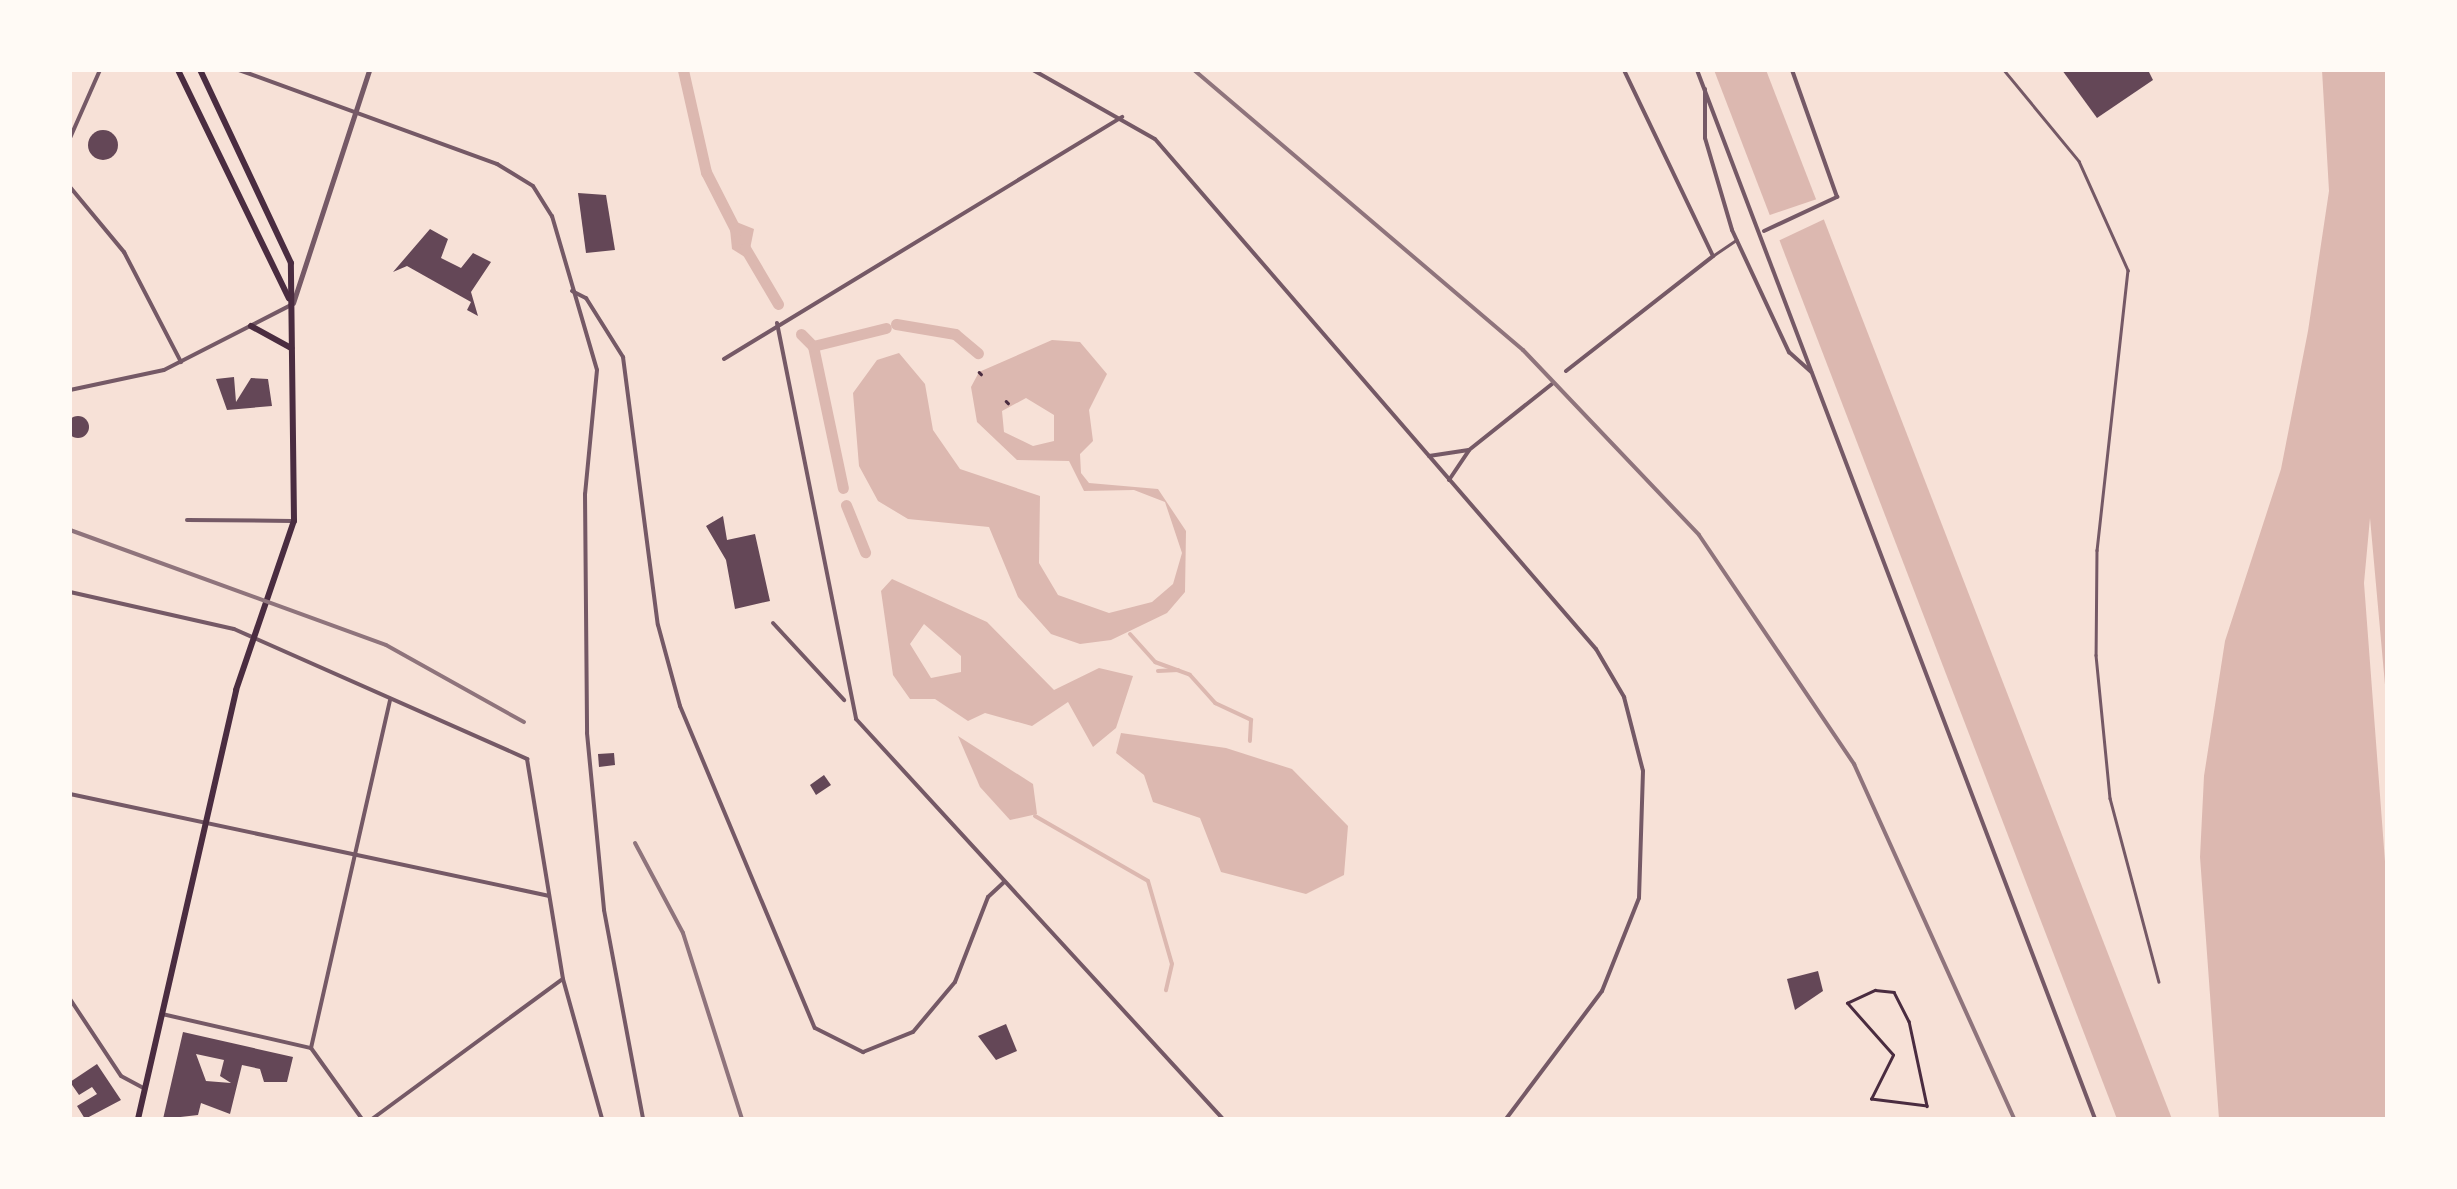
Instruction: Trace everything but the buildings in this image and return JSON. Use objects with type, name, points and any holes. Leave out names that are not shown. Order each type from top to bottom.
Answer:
[{"type":"main road","points":[[178,70],[291,305]]},
{"type":"main road","points":[[138,1119],[205,825],[294,521],[291,305],[284,238],[200,70]]},
{"type":"main road","points":[[250,326],[292,349]]},
{"type":"street","points":[[70,138],[100,70]]},
{"type":"street","points":[[239,70],[497,164],[538,192],[598,380],[585,494],[587,733],[604,910],[643,1119]]},
{"type":"street","points":[[70,390],[181,362],[291,305],[368,70]]},
{"type":"street","points":[[1033,70],[1155,139],[1596,649],[1624,697],[1643,772],[1639,898],[1616,964],[1506,1119]]},
{"type":"street","points":[[1566,371],[1713,256],[1624,70]]},
{"type":"street","points":[[1698,70],[1766,230],[1814,376],[2095,1119]]},
{"type":"street","points":[[1766,230],[1832,205],[1836,186],[1792,70]]},
{"type":"street","points":[[1705,88],[1704,138],[1736,240],[1789,352],[1814,376]]},
{"type":"street","points":[[724,359],[777,323],[1122,117]]},
{"type":"street","points":[[70,187],[124,252],[181,362]]},
{"type":"street","points":[[572,290],[586,298],[627,375],[658,625],[680,706],[815,1028],[862,1052],[913,1032],[955,982],[988,897],[1003,883]]},
{"type":"street","points":[[777,323],[846,702]]},
{"type":"street","points":[[1449,480],[1468,450],[1552,384]]},
{"type":"street","points":[[1428,456],[1468,450]]},
{"type":"street","points":[[187,520],[294,521]]},
{"type":"street","points":[[70,592],[256,642],[527,759],[562,979],[602,1119]]},
{"type":"street","points":[[773,623],[1003,883],[1223,1119]]},
{"type":"street","points":[[311,1048],[390,699]]},
{"type":"street","points":[[70,794],[351,858],[548,896]]},
{"type":"street","points":[[372,1119],[562,979]]},
{"type":"street","points":[[70,999],[121,1076],[145,1090]]},
{"type":"street","points":[[162,1014],[311,1048],[362,1119]]},
{"type":"lane","points":[[2004,70],[2079,161],[2128,270],[2097,550],[2096,655],[2110,798],[2159,982]]},
{"type":"lane","points":[[1713,256],[1736,240]]},
{"type":"path","points":[[1894,992],[1926,1092],[1927,1106],[1918,1106],[1873,1103],[1893,1056],[1849,1009],[1851,998],[1894,992]]},
{"type":"shaded area","points":[[1714,70],[1766,70],[2172,1119],[2117,1119]]},
{"type":"shaded area","points":[[2322,70],[2387,70],[2387,707],[2370,518],[2364,583],[2387,888],[2387,1119],[2219,1119],[2200,857],[2204,776],[2225,641],[2281,469],[2308,331],[2329,191]]},
{"type":"shaded area","points":[[729,219],[754,229],[748,259],[732,249]]},
{"type":"shaded area","points":[[1052,340],[1080,342],[1107,374],[1089,410],[1093,441],[1080,454],[1081,473],[1089,483],[1158,489],[1186,531],[1185,592],[1167,613],[1111,640],[1080,644],[1051,634],[1018,597],[989,527],[908,519],[878,501],[859,466],[853,393],[877,360],[899,353],[925,384],[933,430],[960,469],[1040,496],[1039,563],[1058,595],[1109,613],[1152,602],[1173,584],[1182,553],[1165,502],[1134,490],[1084,491],[1069,461],[1017,460],[977,422],[971,387],[979,372]],"holes":[[[1026,398],[1054,415],[1054,441],[1033,446],[1004,432],[1002,411]]]},
{"type":"shaded area","points":[[892,579],[987,622],[1054,690],[1099,668],[1133,676],[1116,728],[1093,747],[1068,702],[1032,726],[985,713],[968,721],[935,699],[910,699],[893,675],[881,591]],"holes":[[[924,624],[961,656],[961,672],[931,678],[910,644]]]},
{"type":"shaded area","points":[[1121,733],[1226,748],[1292,769],[1348,826],[1344,875],[1306,894],[1221,872],[1200,818],[1153,802],[1144,775],[1116,753]]},
{"type":"shaded area","points":[[958,736],[1033,784],[1037,814],[1010,820],[980,787]]},
{"type":"pier","points":[[1823,197],[1831,216],[1774,243],[1764,217]]},
{"type":"waterway","points":[[683,70],[706,172],[736,231]]},
{"type":"waterway","points":[[745,248],[778,304]]},
{"type":"waterway","points":[[896,324],[955,334],[978,353]]},
{"type":"waterway","points":[[813,346],[886,328]]},
{"type":"waterway","points":[[801,334],[813,346],[843,488]]},
{"type":"waterway","points":[[846,505],[865,552]]},
{"type":"waterway","points":[[1130,634],[1155,662],[1190,675],[1215,703],[1251,720],[1250,741]]},
{"type":"waterway","points":[[1158,671],[1178,670]]},
{"type":"waterway","points":[[1035,816],[1148,881],[1172,964],[1166,990]]},
{"type":"railway","points":[[1194,70],[1523,350],[1699,535],[1854,764],[2014,1119]]},
{"type":"railway","points":[[70,530],[386,645],[524,722]]},
{"type":"railway","points":[[635,843],[683,933],[742,1119]]}]
